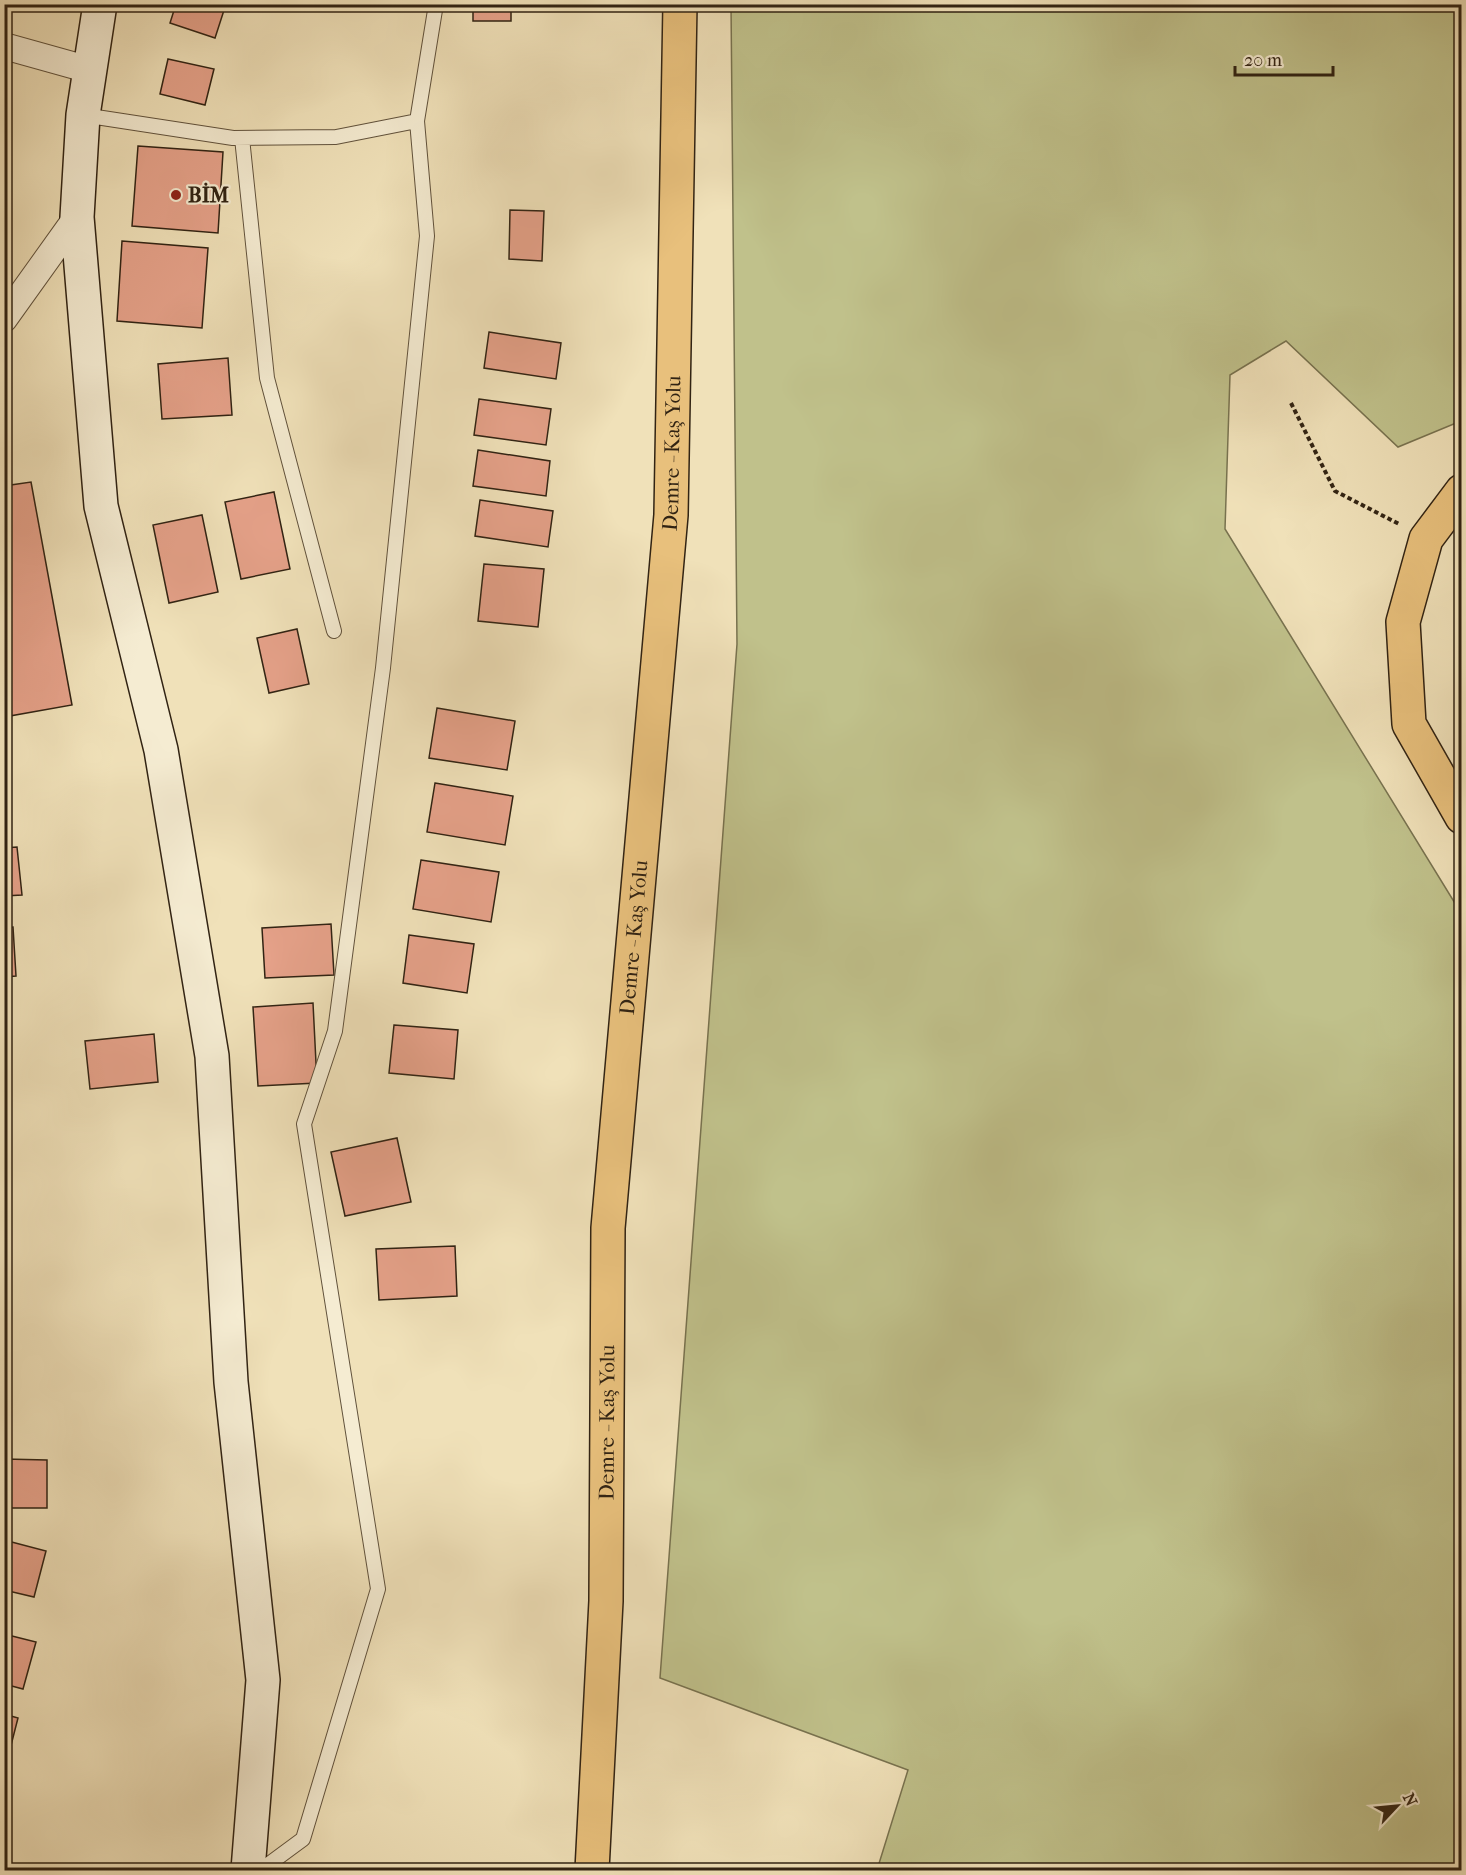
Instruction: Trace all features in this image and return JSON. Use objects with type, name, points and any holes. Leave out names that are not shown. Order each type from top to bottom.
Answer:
[{"type":"highway","name":"Demre - Kaş Yolu","points":[[592,1870],[606,1601],[608,1228],[671,515],[680,4]]},
{"type":"highway","points":[[1461,491],[1426,538],[1403,622],[1409,724],[1461,817]]},
{"type":"street","points":[[100,4],[83,115],[77,217],[101,506],[161,750],[212,1056],[231,1382],[263,1680],[248,1870]]},
{"type":"street","points":[[4,46],[90,69]]},
{"type":"street","points":[[4,319],[77,217]]},
{"type":"lane","points":[[261,1870],[303,1839],[378,1589],[304,1124],[334,1031],[383,668],[427,236],[417,121],[436,4]]},
{"type":"lane","points":[[83,115],[242,138],[336,137],[417,121]]},
{"type":"lane","points":[[242,138],[267,378],[334,631]]},
{"type":"path","points":[[1292,402],[1335,491],[1426,538]]},
{"type":"green space","points":[[731,5],[1461,5],[1461,421],[1398,447],[1286,341],[1230,375],[1225,529],[1461,913],[1461,1870],[877,1870],[908,1770],[660,1678],[737,644]]},
{"type":"building","points":[[4,4],[13,4],[4,15]]},
{"type":"building","points":[[176,4],[226,4],[215,38],[170,23]]},
{"type":"building","points":[[473,4],[511,4],[511,21],[473,21]]},
{"type":"building","points":[[168,59],[214,69],[205,105],[160,94]]},
{"type":"building","points":[[138,146],[223,152],[218,233],[132,226]]},
{"type":"building","points":[[510,210],[544,211],[542,261],[509,259]]},
{"type":"building","points":[[122,241],[208,248],[202,328],[117,321]]},
{"type":"building","points":[[489,332],[561,343],[556,379],[484,368]]},
{"type":"building","points":[[228,358],[232,415],[162,419],[158,364]]},
{"type":"building","points":[[479,399],[551,409],[546,445],[474,435]]},
{"type":"building","points":[[478,450],[550,461],[546,496],[473,486]]},
{"type":"building","points":[[31,482],[72,705],[4,717],[4,486]]},
{"type":"building","points":[[274,492],[290,569],[241,579],[225,502]]},
{"type":"building","points":[[480,500],[553,511],[548,547],[475,536]]},
{"type":"building","points":[[202,515],[218,592],[169,603],[153,525]]},
{"type":"building","points":[[484,564],[544,569],[538,627],[478,621]]},
{"type":"building","points":[[297,629],[309,684],[269,693],[257,638]]},
{"type":"building","points":[[437,708],[515,721],[507,770],[429,758]]},
{"type":"building","points":[[435,783],[513,796],[505,845],[427,832]]},
{"type":"building","points":[[17,847],[22,895],[4,896],[4,848]]},
{"type":"building","points":[[421,860],[499,872],[491,922],[413,909]]},
{"type":"building","points":[[331,924],[334,975],[265,978],[262,928]]},
{"type":"building","points":[[13,927],[16,976],[4,977],[4,928]]},
{"type":"building","points":[[409,935],[474,944],[467,993],[403,983]]},
{"type":"building","points":[[313,1003],[317,1083],[258,1086],[253,1007]]},
{"type":"building","points":[[394,1025],[458,1030],[454,1079],[389,1073]]},
{"type":"building","points":[[154,1034],[158,1082],[90,1089],[85,1041]]},
{"type":"building","points":[[397,1138],[411,1202],[345,1216],[331,1152]]},
{"type":"building","points":[[455,1246],[457,1296],[379,1300],[376,1249]]},
{"type":"building","points":[[4,1459],[47,1460],[47,1508],[4,1508]]},
{"type":"building","points":[[4,1540],[46,1551],[34,1597],[4,1590]]},
{"type":"building","points":[[4,1634],[36,1642],[23,1689],[4,1684]]},
{"type":"building","points":[[4,1714],[18,1718],[6,1765],[4,1764]]},
{"type":"place","name":"BİM","points":[[176,195]]}]
